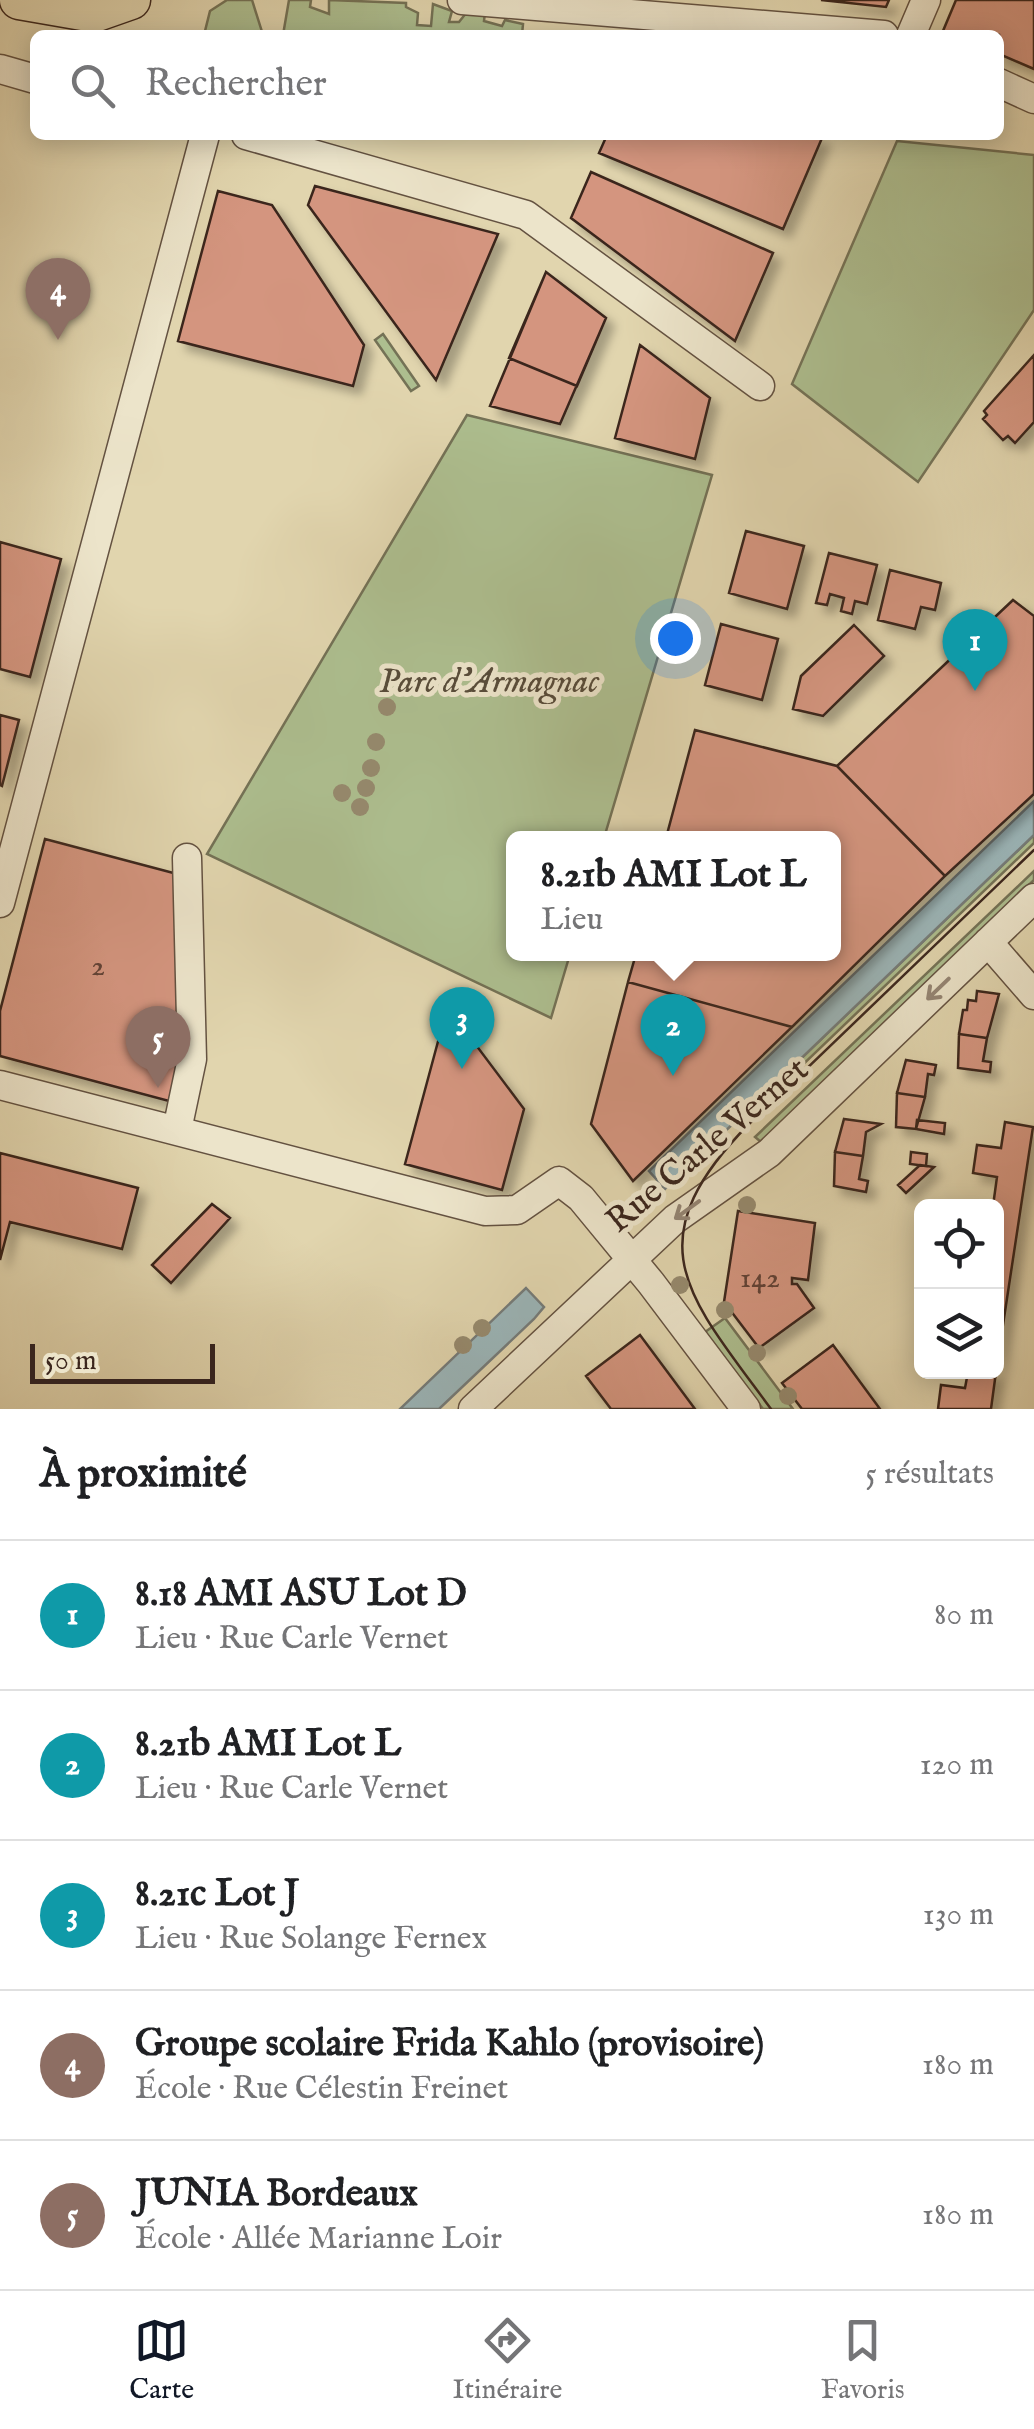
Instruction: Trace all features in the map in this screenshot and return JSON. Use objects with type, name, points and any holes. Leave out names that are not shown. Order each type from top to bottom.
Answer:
[{"type":"main road","points":[[18,0],[94,13],[132,0]]},
{"type":"street","points":[[462,0],[648,7],[842,30]]},
{"type":"street","points":[[913,30],[926,0]]},
{"type":"street","points":[[0,69],[30,77]]},
{"type":"street","points":[[1004,85],[1034,99]]},
{"type":"street","points":[[0,903],[204,140]]},
{"type":"street","points":[[264,140],[526,214],[760,386]]},
{"type":"street","points":[[176,1130],[192,1059],[187,858]]},
{"type":"street","name":"Rue Carle Vernet","points":[[472,1409],[687,1209],[769,1153],[1034,898]]},
{"type":"street","points":[[988,942],[1034,995]]},
{"type":"street","points":[[0,1085],[500,1213],[517,1210],[559,1182],[581,1198],[746,1409]]},
{"type":"green space","points":[[227,0],[252,0],[261,30],[205,30],[210,11]]},
{"type":"green space","points":[[289,0],[311,0],[310,7],[329,14],[329,0],[406,3],[406,7],[418,13],[417,25],[431,26],[433,4],[452,11],[449,22],[459,22],[467,12],[485,12],[484,21],[502,26],[505,20],[523,24],[522,30],[284,30]]},
{"type":"green space","points":[[897,141],[1034,155],[1034,310],[918,482],[792,384]]},
{"type":"green space","points":[[383,334],[419,386],[411,391],[375,340]]},
{"type":"green space","name":"Parc d'Armagnac","points":[[467,415],[712,475],[606,831],[506,831],[506,961],[568,961],[551,1018],[207,854]]},
{"type":"green space","points":[[1034,835],[1034,843],[743,1122],[739,1118]]},
{"type":"green space","points":[[1034,871],[1034,880],[761,1142],[755,1137]]},
{"type":"green space","points":[[725,1318],[793,1409],[763,1409],[705,1332]]},
{"type":"water","points":[[1034,801],[1034,835],[665,1189],[649,1171]]},
{"type":"water","points":[[526,1288],[544,1307],[534,1319],[439,1409],[400,1409]]},
{"type":"building","points":[[821,0],[889,0],[886,7]]},
{"type":"building","points":[[956,0],[1034,0],[1034,69],[1004,56],[1004,30],[943,30]]},
{"type":"building","points":[[605,140],[821,140],[783,229],[599,153]]},
{"type":"building","points":[[591,172],[773,253],[735,341],[571,218]]},
{"type":"building","points":[[315,186],[498,234],[436,380],[308,205]]},
{"type":"building","points":[[218,191],[272,205],[364,345],[353,386],[178,341]]},
{"type":"building","points":[[546,272],[606,318],[560,424],[490,406]]},
{"type":"building","points":[[546,272],[606,318],[577,386],[509,358]]},
{"type":"building","points":[[640,345],[710,398],[695,459],[615,438]]},
{"type":"building","points":[[1034,355],[1034,422],[1015,443],[1008,436],[1003,440],[983,419],[987,415],[984,411]]},
{"type":"building","points":[[746,531],[804,546],[787,609],[729,593]]},
{"type":"building","points":[[0,542],[61,559],[30,677],[0,669]]},
{"type":"building","points":[[829,553],[877,565],[867,604],[855,601],[852,614],[841,611],[844,598],[830,594],[827,605],[816,603]]},
{"type":"building","points":[[890,570],[941,583],[935,610],[921,607],[915,629],[878,620]]},
{"type":"building","points":[[1013,600],[1034,616],[1034,794],[945,876],[837,766]]},
{"type":"building","points":[[721,624],[778,639],[762,700],[705,685]]},
{"type":"building","points":[[854,625],[884,656],[823,716],[793,709],[801,676]]},
{"type":"building","points":[[0,715],[19,720],[2,786],[0,785]]},
{"type":"building","points":[[695,730],[837,766],[945,876],[792,1027],[628,982],[634,961],[841,961],[841,831],[668,831]]},
{"type":"building","points":[[45,839],[181,875],[186,1037],[169,1101],[0,1056],[0,1011]]},
{"type":"building","points":[[628,982],[792,1027],[633,1181],[591,1124]]},
{"type":"building","points":[[977,991],[999,994],[987,1038],[959,1034],[963,1010],[967,1010],[968,1000],[976,1001]]},
{"type":"building","points":[[443,1023],[464,1029],[524,1109],[502,1190],[405,1164]]},
{"type":"building","points":[[959,1034],[987,1038],[983,1061],[991,1062],[990,1072],[958,1068]]},
{"type":"building","points":[[906,1060],[936,1065],[934,1075],[928,1074],[925,1097],[897,1093]]},
{"type":"building","points":[[897,1093],[925,1097],[916,1129],[896,1127]]},
{"type":"building","points":[[844,1119],[881,1124],[866,1132],[863,1156],[835,1152]]},
{"type":"building","points":[[917,1120],[945,1123],[944,1134],[916,1129]]},
{"type":"building","points":[[1005,1122],[1033,1127],[1004,1318],[1004,1199],[994,1199],[997,1177],[973,1173],[977,1145],[1001,1148]]},
{"type":"building","points":[[835,1152],[863,1156],[859,1179],[868,1181],[866,1192],[834,1186]]},
{"type":"building","points":[[911,1152],[927,1154],[926,1166],[910,1164]]},
{"type":"building","points":[[0,1153],[138,1188],[122,1249],[10,1222],[0,1260]]},
{"type":"building","points":[[920,1165],[934,1167],[906,1193],[898,1185]]},
{"type":"building","points":[[212,1204],[230,1218],[171,1283],[152,1265]]},
{"type":"building","points":[[738,1211],[815,1223],[808,1280],[792,1278],[792,1284],[797,1284],[814,1308],[759,1348],[724,1302]]},
{"type":"building","points":[[640,1335],[695,1409],[611,1409],[586,1376]]},
{"type":"building","points":[[833,1345],[880,1409],[802,1409],[782,1383]]},
{"type":"building","points":[[967,1379],[995,1379],[991,1409],[938,1409],[941,1385],[965,1388]]},
{"type":"tram line","points":[[771,1409],[697,1301],[685,1269],[683,1237],[691,1203],[713,1166],[749,1124],[1034,850]]},
{"type":"place","name":"Groupe scolaire Frida Kahlo (provisoire)","points":[[58,340]]},
{"type":"place","name":"8.18 AMI ASU Lot D","points":[[975,691]]},
{"type":"place","name":"8.21c Lot J","points":[[462,1069]]},
{"type":"place","name":"8.21b AMI Lot L","points":[[673,1076]]},
{"type":"place","name":"JUNIA Bordeaux","points":[[158,1088]]}]
